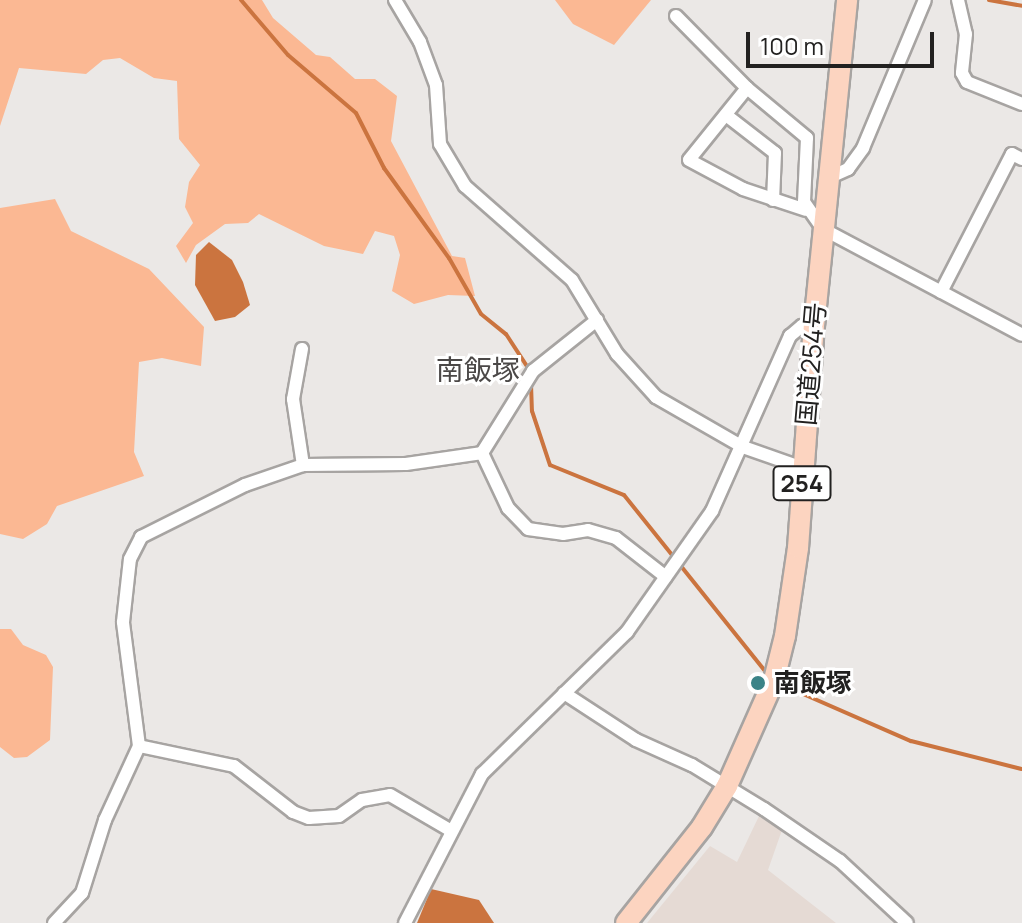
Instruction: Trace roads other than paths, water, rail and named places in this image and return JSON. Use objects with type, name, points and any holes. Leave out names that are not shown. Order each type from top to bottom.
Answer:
[{"type":"highway","name":"国道254号","points":[[626,923],[702,827],[727,786],[774,680],[785,636],[847,0]]},
{"type":"street","points":[[395,0],[420,42],[436,85],[440,144],[448,163],[465,186],[572,280],[621,360],[656,397],[743,447],[803,468]]},
{"type":"street","points":[[828,178],[848,169],[863,148],[925,0]]},
{"type":"street","points":[[958,0],[966,34],[962,73],[967,82],[1022,104]]},
{"type":"street","points":[[676,16],[747,88],[807,138],[806,210]]},
{"type":"street","points":[[747,88],[689,160],[773,200],[806,210],[823,229],[1022,335]]},
{"type":"street","points":[[726,115],[775,153],[773,200]]},
{"type":"street","points":[[941,292],[1012,154],[1022,159]]},
{"type":"street","points":[[54,923],[82,893],[105,820],[139,746],[123,622],[130,559],[141,537],[232,491],[303,465],[406,464],[482,453],[533,371],[597,320]]},
{"type":"street","points":[[405,923],[450,830],[482,774],[627,632],[712,511],[790,336],[802,326],[814,326]]},
{"type":"street","points":[[302,349],[293,399],[303,465]]},
{"type":"street","points":[[482,453],[508,508],[528,529],[563,534],[588,530],[616,538],[666,577]]},
{"type":"street","points":[[564,693],[636,740],[727,786],[840,861],[907,923]]},
{"type":"street","points":[[139,746],[234,766],[293,812],[309,818],[339,816],[362,800],[390,795],[450,830]]},
{"type":"waterway","points":[[241,0],[288,55],[356,113],[384,168],[449,258],[481,314],[506,334],[530,371]]},
{"type":"waterway","points":[[989,0],[1022,6]]},
{"type":"waterway","points":[[531,384],[532,411],[550,465],[624,495],[768,675]]},
{"type":"waterway","points":[[778,683],[911,741],[1022,769]]},
{"type":"place","name":"南飯塚","points":[[758,683]]},
{"type":"district","name":"南飯塚","points":[[478,369]]}]
